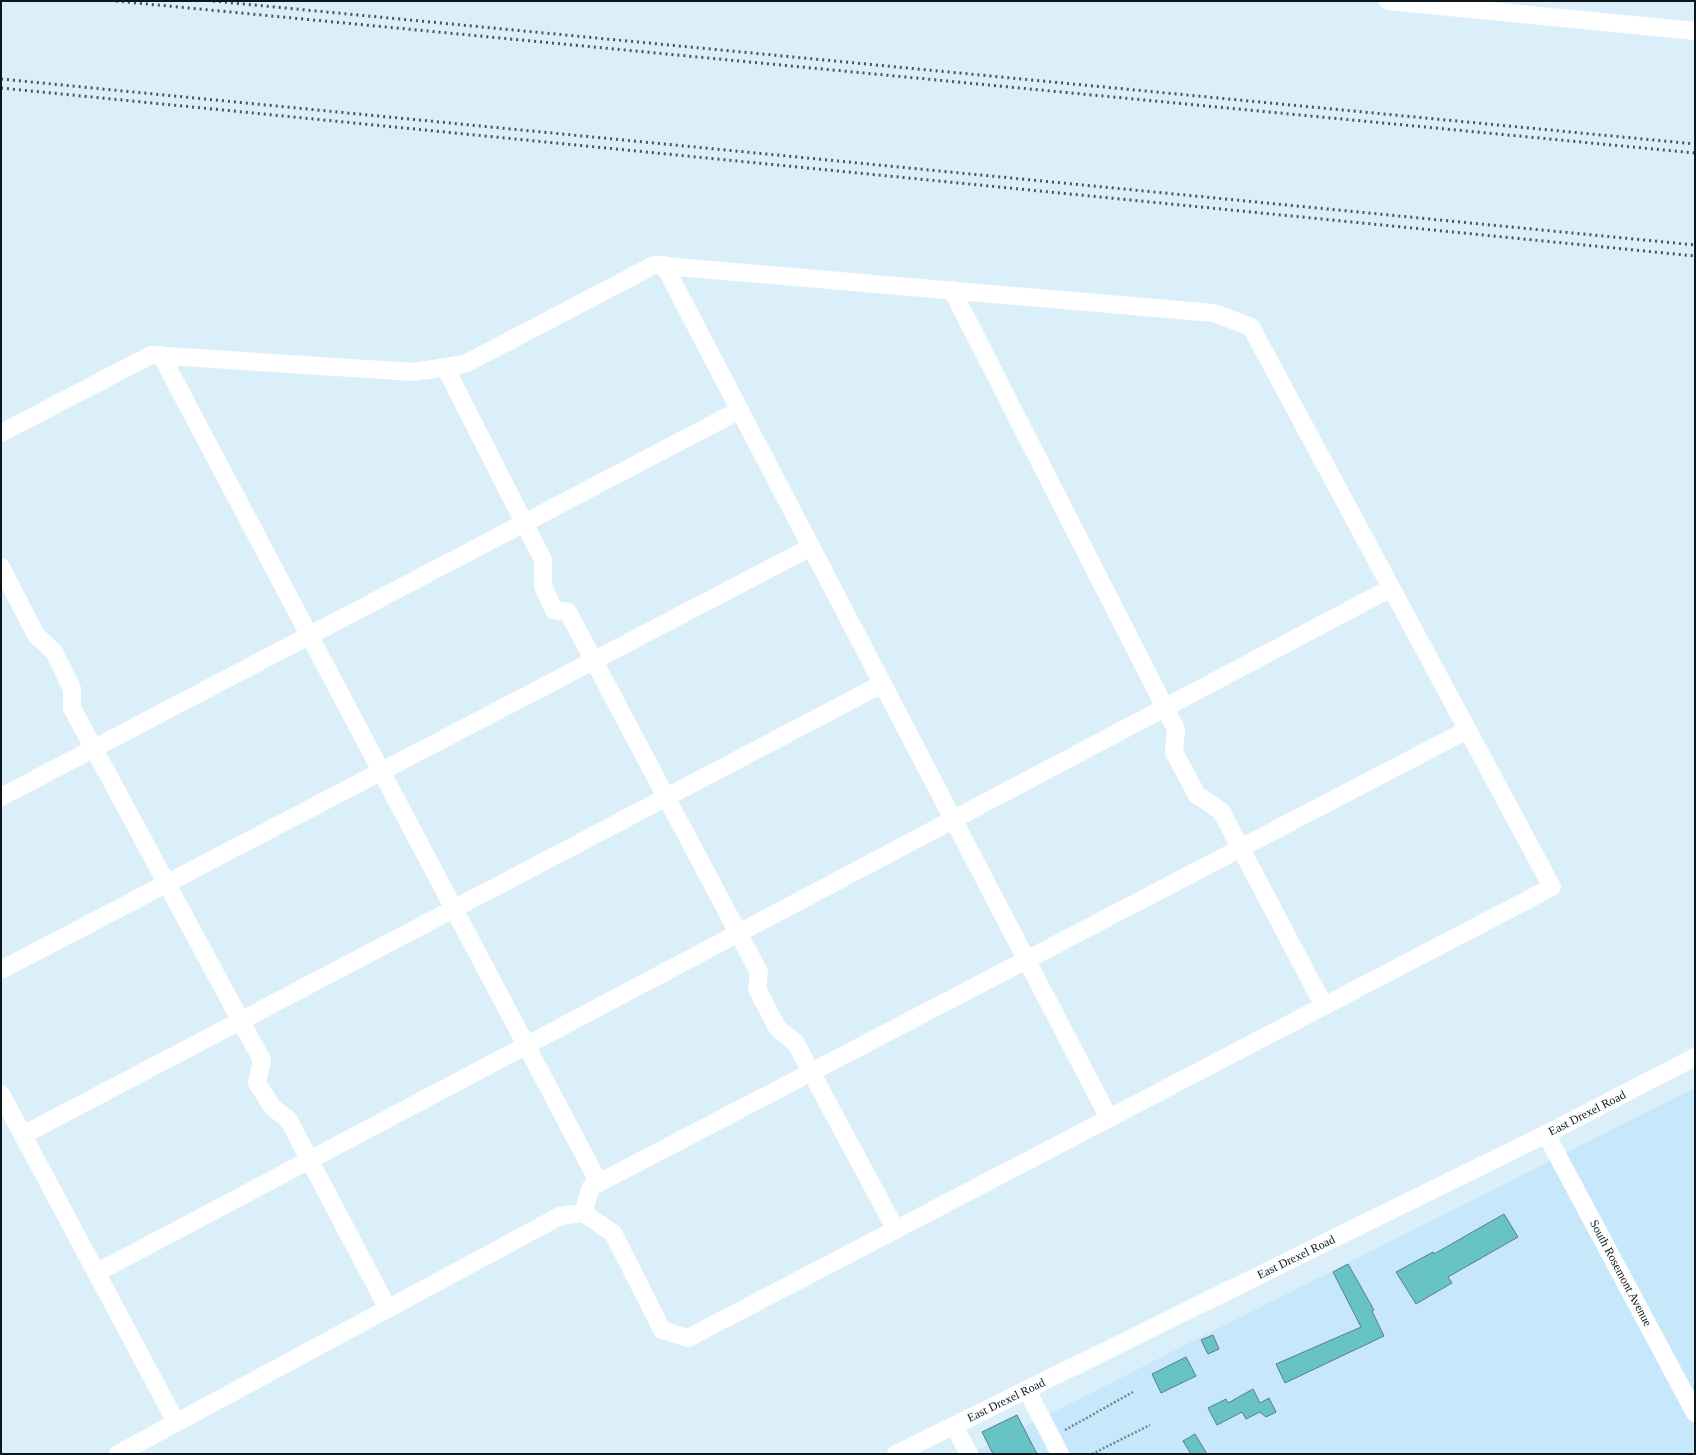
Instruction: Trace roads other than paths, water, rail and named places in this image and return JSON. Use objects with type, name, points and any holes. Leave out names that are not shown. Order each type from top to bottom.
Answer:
[{"type":"street","points":[[1388,1],[1695,31]]},
{"type":"street","points":[[1,434],[151,355],[414,372],[465,364],[654,265],[1214,313],[1251,327],[1552,887],[688,1338],[662,1330],[613,1233],[583,1213],[560,1216],[118,1454]]},
{"type":"street","points":[[664,266],[1109,1118]]},
{"type":"street","points":[[952,290],[1176,729],[1174,752],[1197,795],[1221,811],[1324,1006]]},
{"type":"street","points":[[161,355],[599,1183]]},
{"type":"street","points":[[445,367],[543,560],[543,586],[554,610],[568,612],[759,972],[757,990],[778,1029],[795,1042],[896,1230]]},
{"type":"street","points":[[1,797],[740,410]]},
{"type":"street","points":[[1,970],[811,547]]},
{"type":"street","points":[[1,567],[36,635],[54,652],[72,690],[72,708],[262,1060],[257,1083],[273,1108],[288,1119],[388,1308]]},
{"type":"street","points":[[96,1273],[1391,588]]},
{"type":"street","points":[[23,1135],[882,684]]},
{"type":"street","points":[[583,1213],[591,1187],[1467,730]]},
{"type":"street","name":"East Drexel Road","points":[[896,1454],[1546,1134],[1695,1057]]},
{"type":"street","points":[[1,1094],[176,1422]]},
{"type":"street","name":"South Rosemont Avenue","points":[[1546,1134],[1695,1413]]},
{"type":"street","points":[[1027,1390],[1060,1454]]},
{"type":"street","points":[[954,1426],[969,1454]]},
{"type":"railway","points":[[116,1],[1695,153]]},
{"type":"railway","points":[[213,1],[1695,144]]},
{"type":"railway","points":[[1,79],[1695,245]]},
{"type":"railway","points":[[1,88],[1695,256]]}]
